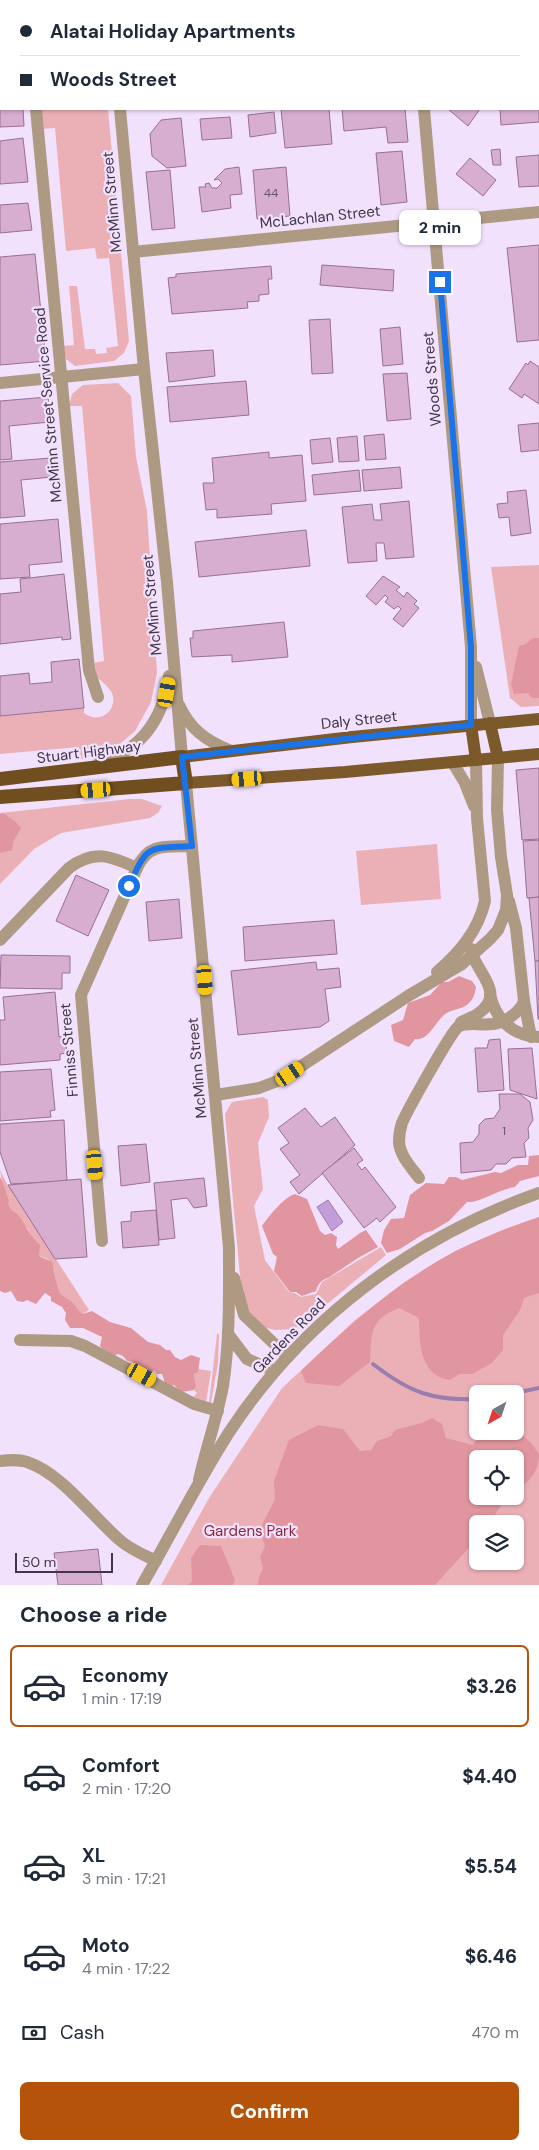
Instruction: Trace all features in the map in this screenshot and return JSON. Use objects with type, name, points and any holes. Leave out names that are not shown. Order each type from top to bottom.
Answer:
[{"type":"highway","name":"Stuart Highway","points":[[0,779],[182,757]]},
{"type":"highway","name":"McMinn Street","points":[[182,757],[186,783]]},
{"type":"highway","points":[[0,797],[186,783]]},
{"type":"main road","name":"Daly Street","points":[[182,757],[229,750],[539,719]]},
{"type":"main road","points":[[490,723],[498,758]]},
{"type":"main road","points":[[471,725],[476,760]]},
{"type":"main road","points":[[186,783],[453,763],[539,754]]},
{"type":"street","name":"McMinn Street Service Road","points":[[36,110],[89,670],[98,697]]},
{"type":"street","name":"McMinn Street","points":[[120,110],[144,369],[167,582],[175,696],[182,757]]},
{"type":"street","name":"Woods Street","points":[[424,110],[471,647],[471,725]]},
{"type":"street","name":"McLachlan Street","points":[[133,252],[539,212]]},
{"type":"street","points":[[0,383],[144,369]]},
{"type":"street","points":[[75,770],[120,755],[138,744],[147,734],[160,712],[167,692],[171,645]]},
{"type":"street","name":"Woods Street","points":[[471,647],[490,723]]},
{"type":"street","points":[[175,696],[183,714],[198,734],[212,744],[229,750]]},
{"type":"street","points":[[498,758],[498,810],[501,857],[516,932],[524,1001],[535,1037]]},
{"type":"street","points":[[408,996],[444,966],[469,940],[483,912],[485,893],[477,818],[476,760]]},
{"type":"street","points":[[453,763],[465,783],[477,818]]},
{"type":"street","name":"McMinn Street","points":[[186,783],[229,1248]]},
{"type":"street","name":"Finniss Street","points":[[102,1241],[80,995],[145,854],[155,848],[192,846]]},
{"type":"street","points":[[0,940],[63,873],[78,861],[93,856],[106,856],[137,868]]},
{"type":"street","points":[[481,859],[501,857]]},
{"type":"street","points":[[216,1095],[258,1088],[280,1080],[472,956],[490,939],[503,920],[508,895]]},
{"type":"street","points":[[483,912],[503,920]]},
{"type":"street","points":[[469,940],[472,956],[486,977],[494,1009],[503,1022],[515,1032],[535,1037]]},
{"type":"street","points":[[419,1178],[402,1152],[399,1144],[400,1131],[407,1115],[456,1030],[462,1022],[482,1010],[490,995]]},
{"type":"street","points":[[456,1030],[468,1024],[494,1025],[503,1022],[520,1009],[524,1001]]},
{"type":"street","name":"Gardens Road","points":[[142,1585],[198,1484],[229,1433],[275,1371],[332,1313],[403,1258],[484,1214],[539,1193]]},
{"type":"street","points":[[198,1484],[218,1410],[226,1366],[229,1248]]},
{"type":"street","points":[[229,1248],[239,1301],[244,1315],[288,1357]]},
{"type":"street","points":[[228,1334],[248,1359],[275,1371]]},
{"type":"street","points":[[20,1340],[71,1341],[85,1346],[194,1404],[218,1410]]},
{"type":"street","points":[[0,1461],[14,1460],[39,1467],[68,1490],[121,1541],[156,1561]]},
{"type":"green space","points":[[40,110],[108,110],[129,341],[124,353],[114,361],[75,366],[66,359],[63,346],[74,345],[69,286],[77,286],[85,349],[95,349],[96,354],[107,353],[106,348],[118,346],[109,258],[97,259],[95,248],[66,251],[55,128],[42,129]]},
{"type":"green space","points":[[118,383],[131,396],[136,457],[147,511],[157,673],[151,702],[135,731],[114,749],[81,759],[79,747],[0,754],[0,716],[84,708],[84,713],[89,716],[100,717],[109,712],[112,707],[112,693],[94,674],[93,663],[104,661],[82,406],[69,406],[72,394],[83,385]]},
{"type":"green space","points":[[539,565],[539,706],[521,707],[510,698],[491,567]]},
{"type":"green space","points":[[142,799],[162,806],[158,813],[150,818],[61,833],[34,849],[0,884],[0,813]]},
{"type":"green space","points":[[437,844],[441,899],[361,905],[356,851]]},
{"type":"green space","points":[[263,1097],[268,1100],[269,1117],[258,1143],[263,1189],[254,1206],[265,1260],[289,1292],[301,1297],[316,1294],[322,1282],[381,1247],[386,1255],[308,1320],[294,1329],[275,1330],[262,1327],[251,1317],[242,1297],[225,1114],[232,1102]]},
{"type":"green space","points":[[0,1170],[7,1184],[89,1310],[83,1314],[59,1292],[53,1267],[50,1262],[39,1256],[28,1229],[11,1211],[4,1192]]},
{"type":"green space","name":"Gardens Park","points":[[539,1217],[539,1585],[161,1585],[209,1498],[282,1388],[355,1320],[403,1283],[455,1251],[507,1228]]},
{"type":"green space","points":[[217,1334],[219,1334],[218,1363],[211,1403],[209,1403]]},
{"type":"green space","points":[[198,1369],[211,1371],[206,1402],[191,1400],[197,1393],[194,1390],[196,1387],[194,1374]]},
{"type":"shaded area","points":[[533,638],[539,638],[539,698],[532,698],[528,693],[514,694],[511,684],[519,646],[526,644]]},
{"type":"shaded area","points":[[3,813],[15,821],[21,828],[13,842],[12,850],[0,853],[0,814]]},
{"type":"shaded area","points":[[459,976],[472,981],[476,987],[470,1002],[444,1015],[428,1034],[420,1039],[415,1039],[409,1047],[394,1041],[391,1025],[403,1020],[408,1003],[430,995],[442,982],[448,982]]},
{"type":"shaded area","points":[[539,1155],[539,1176],[520,1181],[515,1187],[467,1202],[449,1221],[400,1249],[387,1253],[381,1243],[384,1230],[391,1219],[404,1218],[410,1195],[426,1183],[444,1184],[449,1177],[456,1177],[462,1180],[495,1172],[501,1173],[518,1165],[528,1165],[529,1156]]},
{"type":"shaded area","points":[[0,1177],[9,1200],[10,1208],[19,1216],[40,1245],[39,1256],[52,1262],[61,1294],[83,1314],[92,1311],[110,1322],[131,1328],[148,1342],[170,1350],[175,1357],[181,1360],[191,1355],[200,1358],[198,1372],[194,1374],[196,1387],[194,1390],[181,1392],[174,1385],[168,1387],[162,1374],[157,1374],[154,1370],[149,1376],[137,1369],[133,1362],[127,1361],[123,1356],[118,1354],[109,1356],[100,1346],[102,1337],[83,1328],[70,1328],[65,1320],[66,1313],[62,1307],[51,1301],[51,1297],[45,1293],[36,1304],[27,1300],[23,1302],[17,1301],[11,1291],[5,1293],[0,1291]]},
{"type":"shaded area","points":[[295,1194],[307,1199],[320,1231],[325,1235],[331,1233],[337,1237],[336,1245],[338,1249],[366,1230],[378,1247],[322,1281],[316,1291],[302,1296],[296,1292],[290,1292],[274,1271],[277,1257],[273,1254],[262,1226],[282,1203]]},
{"type":"shaded area","points":[[328,1200],[343,1222],[332,1231],[317,1207]]},
{"type":"shaded area","points":[[539,1217],[539,1293],[524,1298],[520,1310],[503,1335],[503,1350],[492,1363],[472,1374],[459,1374],[450,1380],[440,1377],[432,1372],[423,1357],[419,1318],[399,1308],[382,1317],[377,1322],[372,1335],[370,1362],[339,1386],[306,1383],[301,1371],[355,1321],[393,1291],[454,1252],[485,1237]]},
{"type":"shaded area","points":[[432,1418],[442,1424],[446,1438],[473,1445],[476,1440],[524,1440],[524,1437],[539,1454],[533,1476],[524,1485],[524,1450],[469,1450],[469,1505],[501,1505],[495,1515],[469,1515],[469,1548],[435,1585],[258,1585],[263,1568],[260,1557],[265,1546],[260,1529],[275,1499],[274,1481],[289,1440],[318,1425],[343,1429],[360,1451],[371,1450],[377,1441],[391,1436],[395,1430]]},
{"type":"shaded area","points":[[200,1545],[221,1546],[235,1580],[233,1585],[187,1585],[192,1582],[191,1558]]},
{"type":"building","points":[[0,110],[23,110],[24,126],[0,127]]},
{"type":"building","points":[[281,110],[329,110],[332,144],[285,148]]},
{"type":"building","points":[[342,110],[405,110],[408,142],[388,143],[386,127],[344,131]]},
{"type":"building","points":[[449,110],[479,110],[468,126]]},
{"type":"building","points":[[500,110],[539,110],[539,122],[501,125]]},
{"type":"building","points":[[274,112],[276,133],[250,137],[248,115]]},
{"type":"building","points":[[230,117],[232,138],[202,140],[200,119]]},
{"type":"building","points":[[181,118],[186,166],[167,168],[152,156],[150,134],[161,120]]},
{"type":"building","points":[[23,138],[28,182],[0,184],[0,141]]},
{"type":"building","points":[[500,149],[501,165],[493,165],[491,150]]},
{"type":"building","points":[[402,151],[407,202],[381,205],[376,153]]},
{"type":"building","points":[[539,155],[539,186],[519,187],[516,157]]},
{"type":"building","points":[[470,158],[496,180],[483,196],[456,174]]},
{"type":"building","points":[[239,167],[242,194],[230,195],[231,208],[202,212],[199,187],[206,187],[205,184],[209,183],[212,188],[217,188],[222,183],[218,179],[214,180],[225,169]]},
{"type":"building","points":[[286,167],[290,216],[257,219],[253,170]]},
{"type":"building","points":[[170,170],[175,228],[152,230],[146,172]]},
{"type":"building","points":[[28,203],[32,230],[0,233],[0,205]]},
{"type":"building","points":[[539,245],[539,340],[517,342],[507,248]]},
{"type":"building","points":[[35,254],[46,361],[0,365],[0,257]]},
{"type":"building","points":[[322,265],[394,270],[393,291],[320,285]]},
{"type":"building","points":[[271,266],[272,279],[268,279],[269,294],[259,295],[259,301],[247,302],[248,308],[172,314],[168,278],[176,277],[176,274]]},
{"type":"building","points":[[330,319],[333,373],[312,374],[309,320]]},
{"type":"building","points":[[400,327],[403,364],[383,366],[380,329]]},
{"type":"building","points":[[213,350],[215,376],[169,382],[166,353]]},
{"type":"building","points":[[530,361],[539,367],[539,404],[524,394],[522,398],[509,389],[526,363],[528,365]]},
{"type":"building","points":[[407,373],[411,419],[387,421],[383,374]]},
{"type":"building","points":[[246,381],[249,415],[170,422],[167,387]]},
{"type":"building","points":[[48,397],[50,422],[9,426],[12,459],[0,460],[0,401]]},
{"type":"building","points":[[539,423],[539,450],[521,452],[518,425]]},
{"type":"building","points":[[384,434],[386,459],[366,460],[364,436]]},
{"type":"building","points":[[357,436],[359,461],[339,462],[337,438]]},
{"type":"building","points":[[330,438],[333,462],[312,464],[310,440]]},
{"type":"building","points":[[269,452],[269,458],[302,455],[306,501],[271,504],[272,514],[217,518],[217,509],[206,510],[203,483],[214,483],[212,458]]},
{"type":"building","points":[[51,458],[52,477],[21,480],[25,516],[0,518],[0,462]]},
{"type":"building","points":[[400,467],[402,488],[364,491],[362,470]]},
{"type":"building","points":[[359,470],[361,491],[314,495],[312,475]]},
{"type":"building","points":[[526,490],[531,533],[511,536],[509,517],[499,518],[497,504],[508,503],[507,492]]},
{"type":"building","points":[[409,501],[414,557],[386,559],[384,543],[376,543],[377,561],[348,563],[342,507],[372,504],[374,520],[382,520],[380,504]]},
{"type":"building","points":[[58,519],[62,562],[29,565],[30,577],[0,579],[0,524]]},
{"type":"building","points":[[306,530],[310,566],[199,577],[195,542]]},
{"type":"building","points":[[64,574],[71,639],[62,640],[62,637],[0,644],[0,594],[21,592],[20,579]]},
{"type":"building","points":[[383,576],[400,587],[396,590],[404,597],[407,592],[417,601],[414,604],[419,608],[403,627],[393,619],[401,609],[398,606],[394,609],[385,602],[388,598],[385,595],[376,605],[366,596]]},
{"type":"building","points":[[284,622],[288,657],[232,662],[232,655],[192,657],[190,638],[193,638],[193,631]]},
{"type":"building","points":[[79,659],[84,708],[0,716],[0,676],[29,673],[30,684],[52,682],[51,662]]},
{"type":"building","points":[[539,768],[539,839],[522,840],[516,770]]},
{"type":"building","points":[[539,840],[539,897],[527,898],[523,841]]},
{"type":"building","points":[[76,875],[109,890],[88,936],[56,921]]},
{"type":"building","points":[[539,897],[539,961],[535,961],[529,898]]},
{"type":"building","points":[[179,899],[182,938],[149,941],[146,902]]},
{"type":"building","points":[[334,920],[337,954],[245,961],[243,927]]},
{"type":"building","points":[[1,955],[70,956],[70,973],[62,973],[62,989],[0,988]]},
{"type":"building","points":[[535,961],[539,961],[539,1020],[538,1019]]},
{"type":"building","points":[[316,962],[317,970],[339,968],[341,987],[325,989],[329,1021],[320,1027],[238,1035],[231,971]]},
{"type":"building","points":[[55,992],[59,1037],[65,1036],[67,1053],[60,1054],[60,1060],[0,1065],[0,1020],[5,1020],[3,997]]},
{"type":"building","points":[[500,1039],[504,1090],[478,1092],[475,1048],[487,1048],[489,1040]]},
{"type":"building","points":[[532,1048],[537,1099],[510,1090],[508,1049]]},
{"type":"building","points":[[51,1069],[55,1110],[50,1111],[51,1117],[0,1121],[0,1072]]},
{"type":"building","points":[[499,1094],[520,1094],[530,1102],[533,1120],[528,1128],[529,1138],[524,1143],[526,1157],[512,1158],[506,1164],[496,1164],[491,1170],[461,1173],[460,1143],[473,1142],[479,1134],[479,1125],[485,1119],[494,1118],[500,1109]]},
{"type":"building","points":[[305,1108],[321,1127],[335,1117],[355,1145],[299,1194],[290,1182],[300,1175],[280,1149],[289,1143],[278,1128]]},
{"type":"building","points":[[64,1120],[67,1181],[11,1184],[0,1152],[0,1124]]},
{"type":"building","points":[[146,1144],[150,1182],[121,1186],[118,1146]]},
{"type":"building","points":[[354,1148],[363,1160],[357,1164],[362,1170],[365,1167],[396,1207],[380,1222],[377,1218],[364,1228],[322,1173]]},
{"type":"building","points":[[204,1178],[207,1206],[194,1208],[187,1198],[171,1200],[175,1238],[159,1240],[154,1183]]},
{"type":"building","points":[[81,1179],[87,1257],[55,1259],[8,1185]]},
{"type":"building","points":[[156,1210],[159,1245],[123,1248],[121,1222],[131,1221],[131,1212]]},
{"type":"building","points":[[98,1549],[102,1585],[58,1585],[54,1553]]},
{"type":"waterway","points":[[373,1364],[398,1382],[422,1393],[447,1398],[469,1399]]},
{"type":"waterway","points":[[524,1391],[539,1388]]},
{"type":"route","points":[[129,886],[141,860],[150,850],[155,848],[192,846],[182,757],[229,750],[471,725],[471,647],[440,282]]}]
